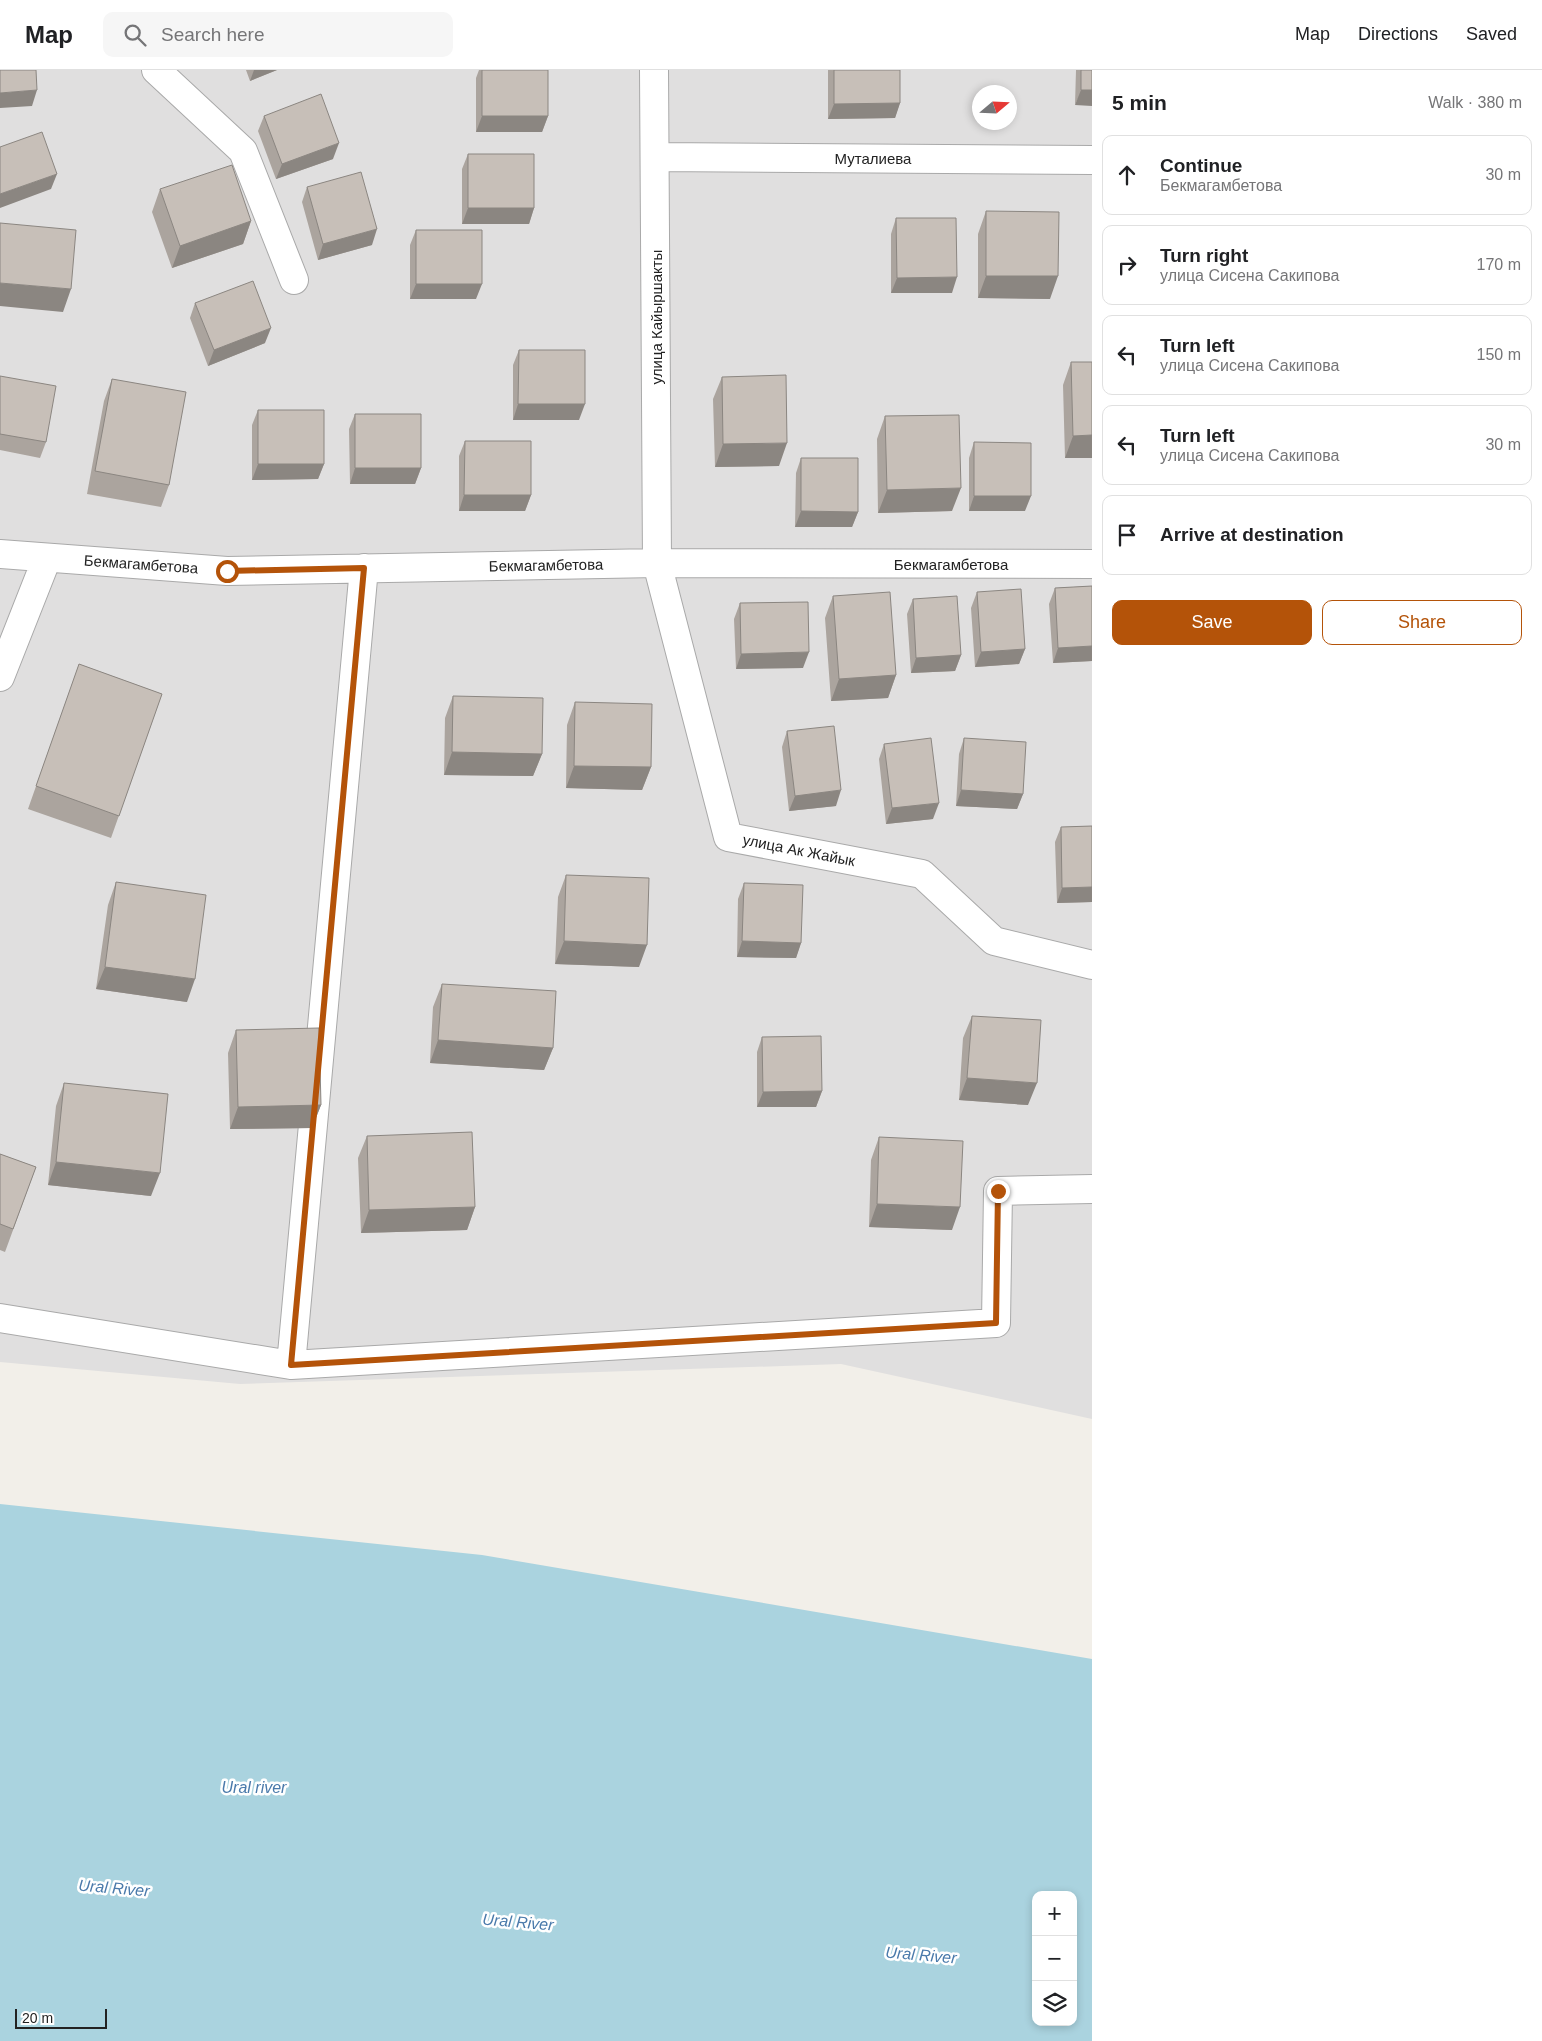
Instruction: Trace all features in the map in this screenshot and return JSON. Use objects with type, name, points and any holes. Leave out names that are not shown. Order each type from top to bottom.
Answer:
[{"type":"street","points":[[156,70],[243,151],[294,280]]},
{"type":"street","name":"улица Кайыршакты","points":[[654,70],[657,563]]},
{"type":"street","name":"Муталиева","points":[[655,157],[1092,160]]},
{"type":"street","name":"Бекмагамбетова","points":[[0,554],[227,571],[657,563],[1092,564]]},
{"type":"street","points":[[0,677],[47,558]]},
{"type":"street","name":"улица Ак Жайык","points":[[657,563],[728,837],[922,874],[994,941],[1092,965]]},
{"type":"street","points":[[291,1365],[364,568]]},
{"type":"street","points":[[0,1318],[291,1365],[996,1323],[998,1191],[1092,1188]]},
{"type":"shaded area","points":[[0,70],[1092,70],[1092,1419],[841,1364],[240,1384],[0,1362]]},
{"type":"water","name":"Ural river","points":[[0,1504],[482,1555],[1092,1659],[1092,2041],[0,2041]]},
{"type":"building","points":[[0,70],[36,70],[37,90],[0,93]]},
{"type":"building","points":[[482,70],[548,70],[548,116],[482,116]]},
{"type":"building","points":[[834,70],[900,70],[900,103],[834,104]]},
{"type":"building","points":[[1081,70],[1092,70],[1092,90],[1081,90]]},
{"type":"building","points":[[321,94],[339,143],[282,164],[264,116]]},
{"type":"building","points":[[42,132],[57,174],[0,194],[0,147]]},
{"type":"building","points":[[468,154],[534,154],[534,208],[468,208]]},
{"type":"building","points":[[232,165],[251,221],[180,246],[160,189]]},
{"type":"building","points":[[361,172],[377,229],[323,244],[307,187]]},
{"type":"building","points":[[986,211],[1059,212],[1058,276],[986,276]]},
{"type":"building","points":[[896,218],[956,218],[957,277],[897,278]]},
{"type":"building","points":[[0,223],[76,230],[71,289],[0,283]]},
{"type":"building","points":[[416,230],[482,230],[482,284],[416,284]]},
{"type":"building","points":[[253,281],[271,328],[214,350],[195,303]]},
{"type":"building","points":[[519,350],[585,350],[585,404],[518,404]]},
{"type":"building","points":[[1071,362],[1092,362],[1092,435],[1073,436]]},
{"type":"building","points":[[786,375],[787,443],[723,444],[722,377]]},
{"type":"building","points":[[0,376],[56,386],[46,442],[0,434]]},
{"type":"building","points":[[112,379],[186,392],[169,485],[95,471]]},
{"type":"building","points":[[258,410],[324,410],[324,464],[258,464]]},
{"type":"building","points":[[355,414],[421,414],[421,468],[355,468]]},
{"type":"building","points":[[959,415],[961,488],[887,490],[885,416]]},
{"type":"building","points":[[465,441],[531,441],[531,495],[464,495]]},
{"type":"building","points":[[974,442],[1031,443],[1031,496],[974,496]]},
{"type":"building","points":[[801,458],[858,458],[858,512],[801,511]]},
{"type":"building","points":[[1092,586],[1092,646],[1058,648],[1055,588]]},
{"type":"building","points":[[1021,589],[1025,649],[981,652],[977,592]]},
{"type":"building","points":[[890,592],[896,675],[839,679],[833,596]]},
{"type":"building","points":[[957,596],[961,655],[916,658],[913,599]]},
{"type":"building","points":[[808,602],[809,652],[741,654],[740,603]]},
{"type":"building","points":[[79,664],[162,694],[119,816],[36,786]]},
{"type":"building","points":[[453,696],[543,698],[542,754],[452,752]]},
{"type":"building","points":[[575,702],[652,704],[651,767],[574,766]]},
{"type":"building","points":[[834,726],[841,790],[795,796],[787,731]]},
{"type":"building","points":[[931,738],[939,803],[892,808],[884,744]]},
{"type":"building","points":[[964,738],[1026,742],[1023,794],[961,790]]},
{"type":"building","points":[[1092,826],[1092,887],[1062,888],[1061,827]]},
{"type":"building","points":[[566,875],[649,878],[647,945],[564,941]]},
{"type":"building","points":[[116,882],[206,895],[195,979],[105,967]]},
{"type":"building","points":[[744,883],[803,885],[801,943],[742,941]]},
{"type":"building","points":[[442,984],[556,991],[553,1048],[438,1040]]},
{"type":"building","points":[[972,1016],[1041,1020],[1037,1083],[967,1078]]},
{"type":"building","points":[[319,1028],[321,1105],[238,1107],[236,1030]]},
{"type":"building","points":[[821,1036],[822,1091],[763,1092],[762,1037]]},
{"type":"building","points":[[64,1083],[168,1094],[160,1173],[56,1162]]},
{"type":"building","points":[[472,1132],[475,1207],[369,1210],[367,1136]]},
{"type":"building","points":[[879,1137],[963,1141],[960,1207],[877,1204]]},
{"type":"building","points":[[0,1154],[36,1167],[13,1229],[0,1224]]},
{"type":"route","points":[[227,571],[364,568],[291,1365],[996,1323],[998,1191]]},
{"type":"water label","name":"Ural River","points":[[114,1888]]},
{"type":"water label","name":"Ural River","points":[[518,1922]]},
{"type":"water label","name":"Ural River","points":[[921,1955]]}]
